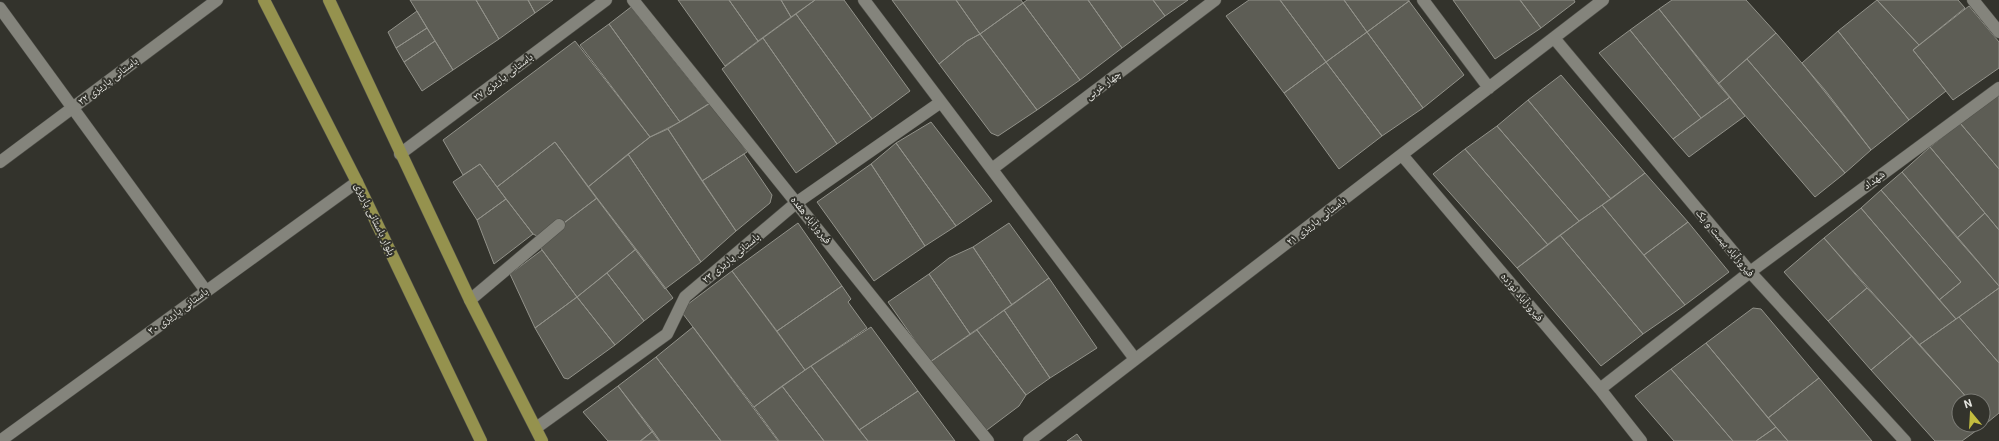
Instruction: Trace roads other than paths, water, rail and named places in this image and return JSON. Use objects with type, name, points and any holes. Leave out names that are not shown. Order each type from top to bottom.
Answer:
[{"type":"main road","name":"بلوار باستانی پاریزی","points":[[264,0],[357,182],[481,441]]},
{"type":"main road","points":[[329,0],[400,154],[470,300],[542,441]]},
{"type":"street","name":"باستانی پاریزی ۳۲","points":[[0,162],[217,0]]},
{"type":"street","name":"باستانی پاریزی ۲۷","points":[[400,154],[606,0]]},
{"type":"street","name":"فیروزآباد هفده","points":[[633,0],[988,441]]},
{"type":"street","points":[[864,0],[1135,359]]},
{"type":"street","name":"چهار غربی","points":[[992,169],[1215,0]]},
{"type":"street","points":[[1423,0],[1488,88]]},
{"type":"street","name":"باستانی پاریزی ۲۱","points":[[1029,441],[1603,0]]},
{"type":"street","points":[[1973,0],[1999,32]]},
{"type":"street","points":[[0,8],[206,291]]},
{"type":"street","name":"فیروزآباد بیست و یک","points":[[1554,38],[1750,272],[1905,441]]},
{"type":"street","name":"شهداد","points":[[1600,389],[1750,272],[1999,88]]},
{"type":"street","name":"باستانی پاریزی ۲۳","points":[[536,428],[667,334],[685,297],[796,203],[941,102]]},
{"type":"street","name":"فیروزآباد نوزده","points":[[1402,155],[1600,389],[1641,441]]},
{"type":"street","name":"باستانی پاریزی ۳۰","points":[[0,441],[357,182]]},
{"type":"street","points":[[470,300],[559,225]]}]
